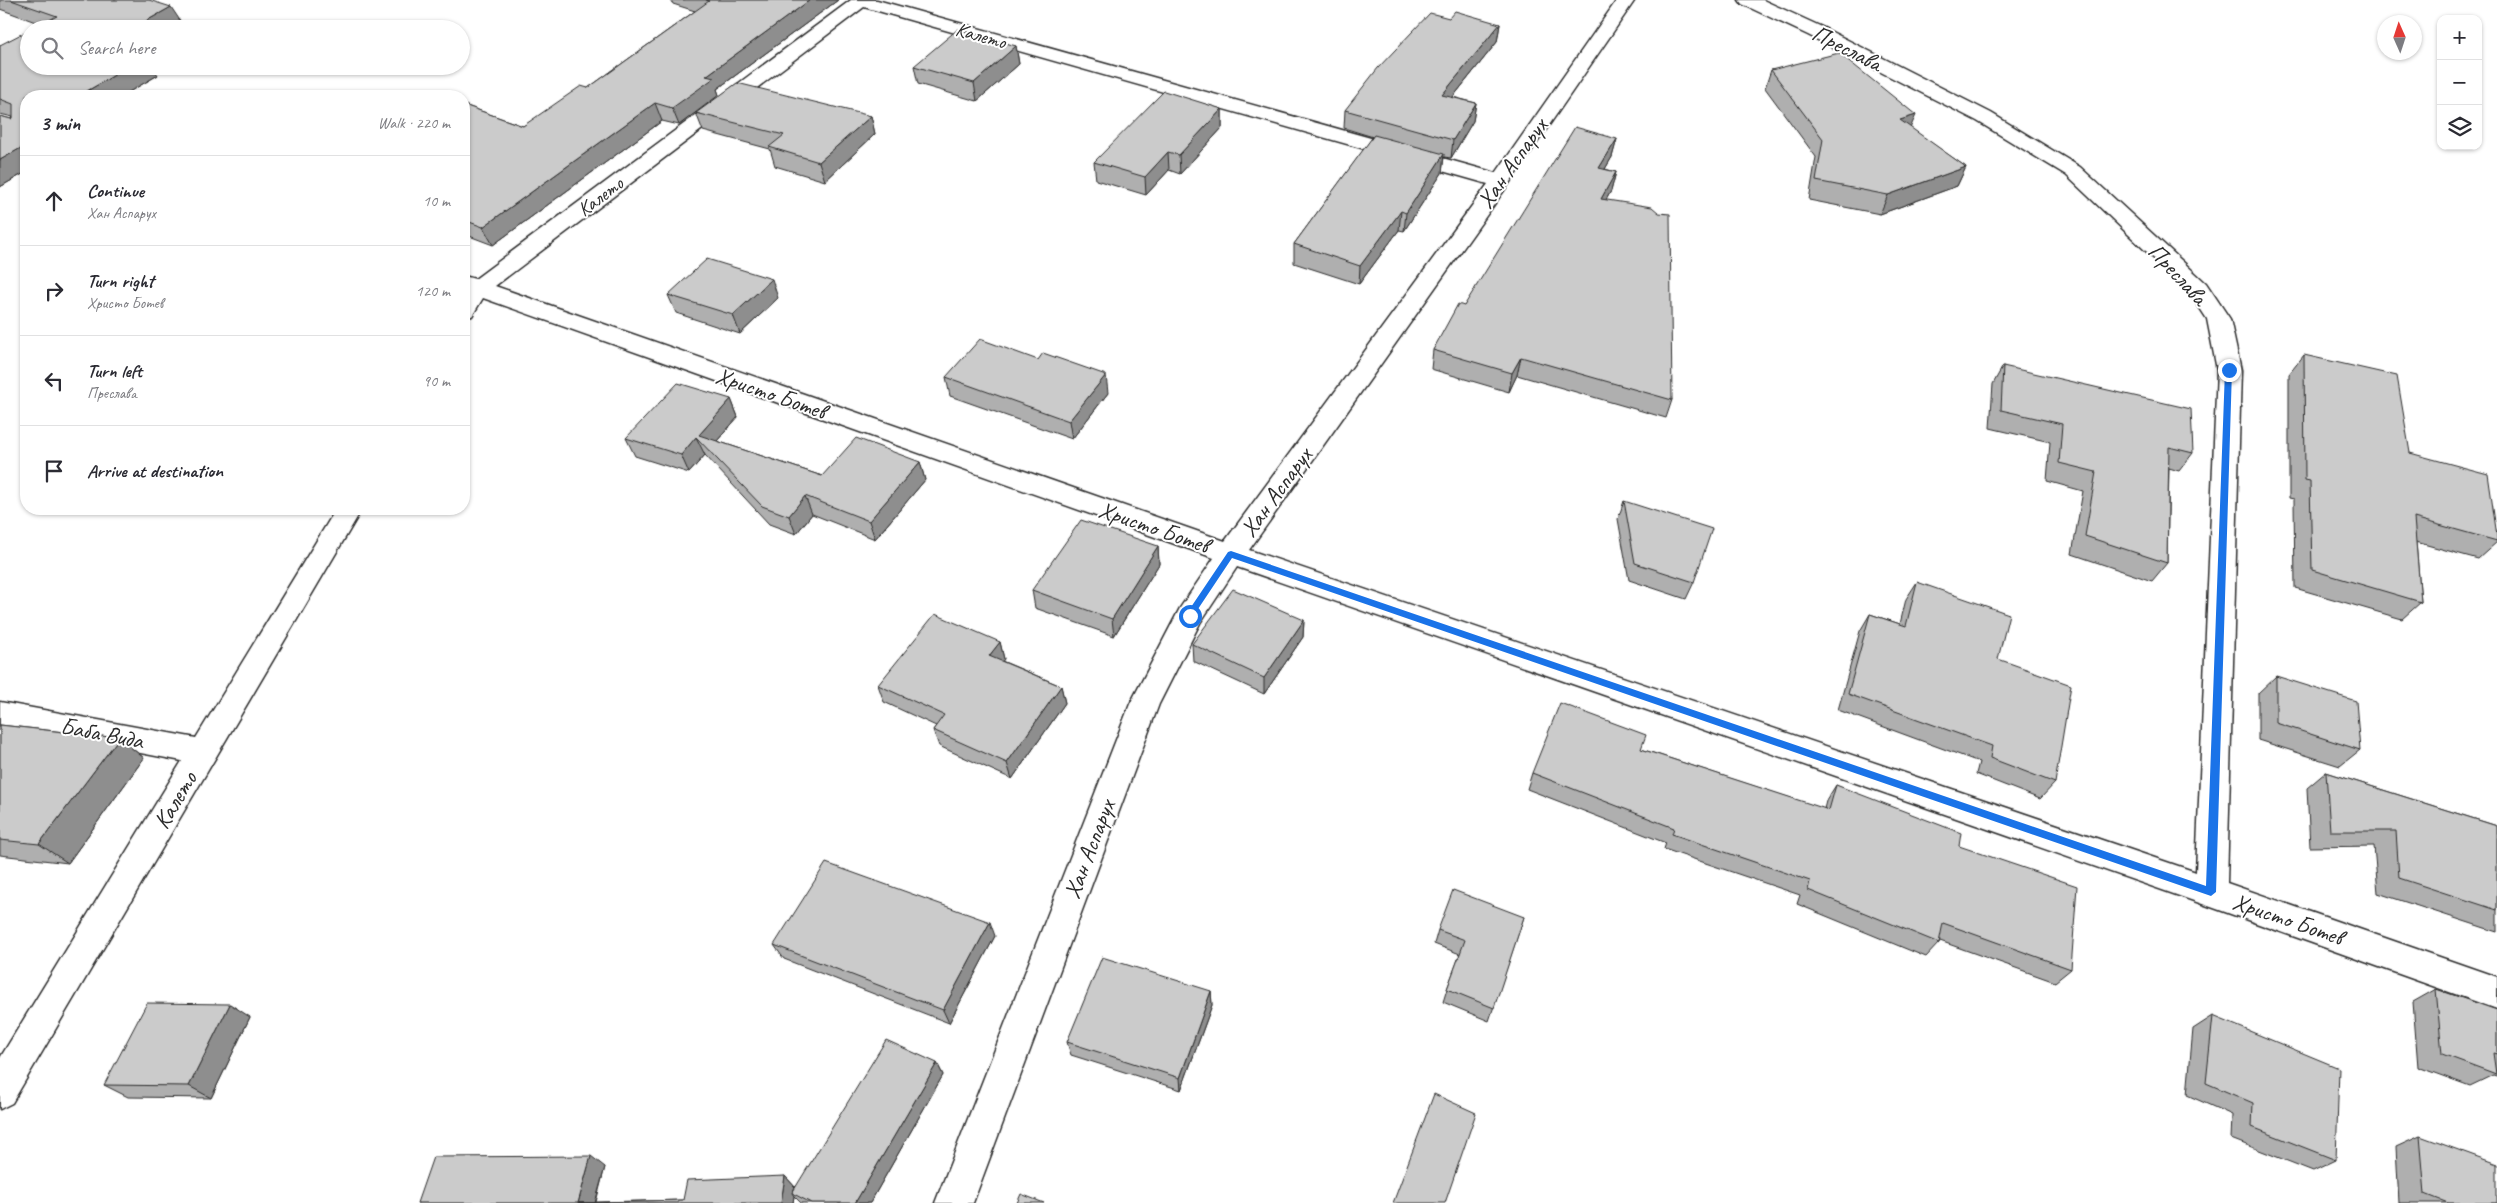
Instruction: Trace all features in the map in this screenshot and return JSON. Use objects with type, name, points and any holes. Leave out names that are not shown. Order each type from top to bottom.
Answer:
[{"type":"street","name":"Калето","points":[[470,292],[860,0],[1501,181]]},
{"type":"street","name":"Хан Аспарух","points":[[954,1203],[1145,704],[1190,616],[1231,554],[1501,181],[1626,0]]},
{"type":"street","name":"Преслава","points":[[1748,0],[1815,31],[1984,117],[2073,171],[2198,288],[2218,319],[2229,370],[2211,892]]},
{"type":"street","name":"Христо Ботев","points":[[470,295],[1231,554],[2211,892],[2497,993]]},
{"type":"street","name":"Калето","points":[[0,1091],[345,515]]},
{"type":"street","name":"Баба Вида","points":[[0,714],[204,752]]},
{"type":"building","points":[[11,0],[149,0],[171,7],[148,20],[49,20],[57,16]]},
{"type":"building","points":[[706,0],[810,0],[706,76],[714,78],[672,108],[655,103],[483,227],[470,222],[470,107],[523,126],[581,86],[588,88],[709,1]]},
{"type":"building","points":[[1455,11],[1500,24],[1442,95],[1476,103],[1453,140],[1345,110],[1378,68],[1430,13],[1449,18]]},
{"type":"building","points":[[958,29],[1016,46],[974,83],[914,66]]},
{"type":"building","points":[[20,35],[20,75],[115,75],[89,90],[20,90],[20,148],[0,160],[0,116],[13,118],[13,104],[0,99],[0,45]]},
{"type":"building","points":[[1839,53],[1916,115],[1900,120],[1966,167],[1888,195],[1816,181],[1823,139],[1771,70]]},
{"type":"building","points":[[737,83],[871,116],[819,162],[769,147],[784,135],[696,113]]},
{"type":"building","points":[[1164,91],[1222,109],[1179,155],[1168,152],[1145,177],[1094,162]]},
{"type":"building","points":[[1575,127],[1617,139],[1599,168],[1616,172],[1601,199],[1652,207],[1659,213],[1670,214],[1672,400],[1521,357],[1512,373],[1433,350],[1458,304],[1464,306]]},
{"type":"building","points":[[1374,135],[1444,154],[1406,213],[1401,211],[1360,266],[1294,244]]},
{"type":"building","points":[[707,259],[772,279],[733,315],[668,295]]},
{"type":"building","points":[[980,339],[1038,360],[1043,353],[1106,375],[1069,421],[946,377]]},
{"type":"building","points":[[2304,355],[2397,376],[2410,453],[2488,474],[2497,541],[2414,518],[2421,602],[2312,570],[2310,481],[2305,480]]},
{"type":"building","points":[[2003,366],[2191,409],[2193,453],[2169,447],[2167,563],[2085,536],[2096,472],[2059,463],[2062,424],[2001,410]]},
{"type":"building","points":[[678,383],[731,399],[699,435],[822,476],[856,438],[920,462],[869,521],[805,496],[789,516],[762,506],[696,437],[681,455],[626,438]]},
{"type":"building","points":[[1624,501],[1712,529],[1694,582],[1635,563]]},
{"type":"building","points":[[1081,520],[1158,546],[1112,619],[1032,590]]},
{"type":"building","points":[[1917,582],[2009,614],[1998,659],[2071,685],[2055,783],[1990,758],[1992,746],[1848,694],[1870,614],[1906,626]]},
{"type":"building","points":[[1233,589],[1304,620],[1264,678],[1192,644]]},
{"type":"building","points":[[935,614],[1000,642],[989,656],[1061,686],[1007,763],[933,730],[944,715],[878,685]]},
{"type":"building","points":[[2276,676],[2356,701],[2360,750],[2276,723]]},
{"type":"building","points":[[1560,703],[1646,735],[1641,749],[1829,810],[1836,785],[1961,833],[1959,846],[2077,886],[2071,969],[1943,923],[1939,943],[1808,890],[1810,881],[1672,834],[1674,828],[1532,773]]},
{"type":"building","points":[[0,725],[119,738],[39,844],[0,840]]},
{"type":"building","points":[[2326,772],[2497,826],[2497,910],[2399,878],[2396,831],[2330,831]]},
{"type":"building","points":[[826,863],[990,922],[943,1010],[774,945]]},
{"type":"building","points":[[1453,890],[1524,917],[1494,1008],[1447,989],[1465,940],[1438,930]]},
{"type":"building","points":[[1102,957],[1211,991],[1180,1078],[1067,1042]]},
{"type":"building","points":[[2436,989],[2497,1010],[2497,1054],[2493,1053],[2496,1074],[2442,1054]]},
{"type":"building","points":[[147,1003],[230,1004],[189,1086],[104,1085]]},
{"type":"building","points":[[2213,1016],[2339,1068],[2336,1160],[2252,1127],[2253,1103],[2206,1083]]},
{"type":"building","points":[[886,1040],[937,1063],[855,1203],[811,1203],[792,1193]]},
{"type":"building","points":[[1434,1094],[1476,1113],[1445,1203],[1393,1203]]},
{"type":"building","points":[[2420,1136],[2497,1164],[2497,1203],[2448,1203],[2425,1194]]},
{"type":"building","points":[[591,1156],[578,1203],[417,1203],[433,1157]]},
{"type":"building","points":[[785,1176],[781,1203],[578,1203],[683,1200],[687,1180]]},
{"type":"building","points":[[1021,1194],[1044,1203],[1017,1203]]},
{"type":"route","points":[[1190,616],[1231,554],[2211,892],[2229,370]]}]
